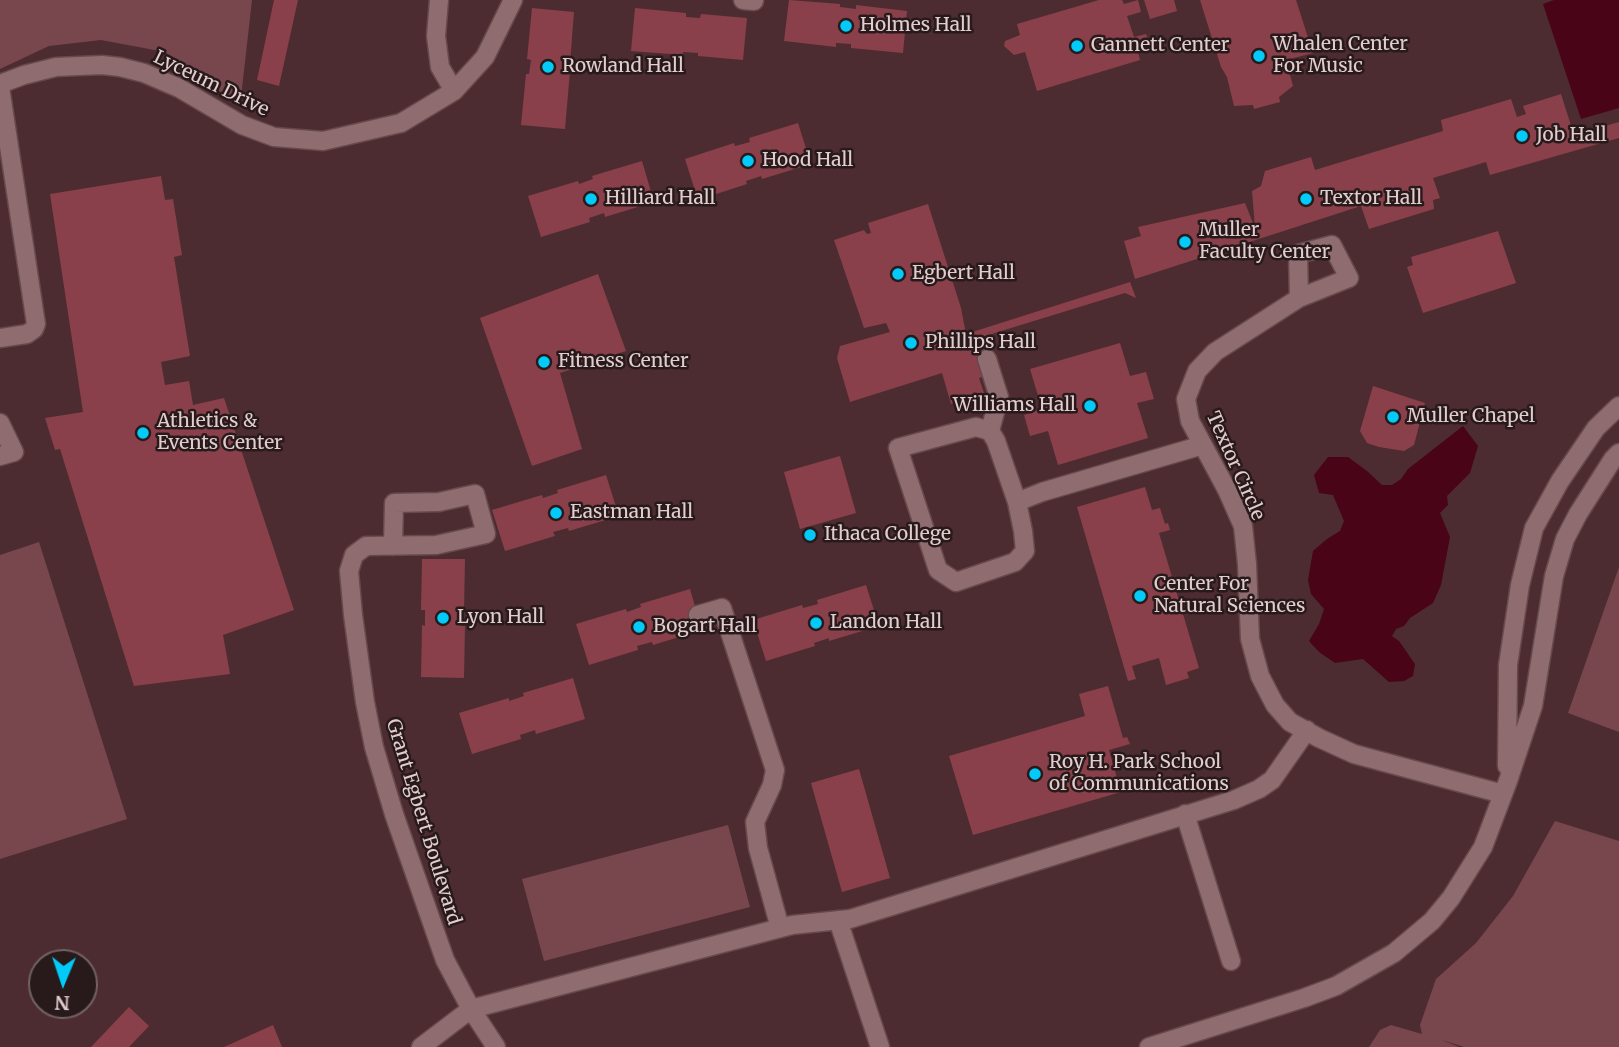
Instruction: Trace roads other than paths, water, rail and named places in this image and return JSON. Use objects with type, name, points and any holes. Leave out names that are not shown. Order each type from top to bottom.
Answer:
[{"type":"street","points":[[439,0],[436,36],[440,67],[454,91]]},
{"type":"street","name":"Lyceum Drive","points":[[0,85],[24,75],[56,67],[120,67],[144,73],[179,88],[242,125],[274,137],[323,141],[401,123],[454,91],[485,57],[513,0]]},
{"type":"street","points":[[743,0],[754,1]]},
{"type":"street","points":[[0,85],[36,324],[27,334],[0,338]]},
{"type":"street","name":"Textor Circle","points":[[1299,298],[1215,352],[1197,371],[1186,399],[1190,421],[1243,526],[1250,639],[1260,676],[1275,705],[1290,722],[1319,738],[1354,754],[1503,794]]},
{"type":"street","points":[[987,359],[999,397],[990,431]]},
{"type":"street","points":[[1503,794],[1507,761],[1508,665],[1520,585],[1534,528],[1560,481],[1596,428],[1619,406]]},
{"type":"street","points":[[0,423],[14,452],[0,456]]},
{"type":"street","points":[[976,426],[990,431],[1017,502],[1025,551],[1015,562],[956,582],[938,570],[898,448],[976,426]]},
{"type":"street","points":[[1017,502],[1042,492],[1203,446]]},
{"type":"street","points":[[1149,1047],[1304,999],[1336,986],[1394,953],[1432,921],[1451,898],[1483,847],[1533,706],[1554,576],[1565,539],[1578,514],[1619,453]]},
{"type":"street","name":"Grant Egbert Boulevard","points":[[393,545],[394,503],[439,502],[475,494],[486,534],[436,545],[366,546],[351,560],[349,571],[360,671],[374,747],[394,814],[445,960],[471,1009],[496,1047]]},
{"type":"street","points":[[698,615],[722,608],[775,771],[772,785],[755,822],[758,848],[780,928]]},
{"type":"street","points":[[421,1047],[471,1009],[780,928],[850,919],[1234,800],[1272,780],[1307,730]]},
{"type":"street","points":[[1185,814],[1231,961]]},
{"type":"street","points":[[838,920],[880,1047]]},
{"type":"place","name":"Holmes Hall","points":[[846,26]]},
{"type":"place","name":"Gannett Center","points":[[1077,46]]},
{"type":"place","name":"Whalen Center For Music","points":[[1259,56]]},
{"type":"place","name":"Rowland Hall","points":[[548,67]]},
{"type":"place","name":"Job Hall","points":[[1522,136]]},
{"type":"place","name":"Hood Hall","points":[[748,161]]},
{"type":"place","name":"Hilliard Hall","points":[[591,199]]},
{"type":"place","name":"Textor Hall","points":[[1306,199]]},
{"type":"place","name":"Muller Faculty Center","points":[[1185,242]]},
{"type":"place","name":"Egbert Hall","points":[[898,274]]},
{"type":"place","name":"Phillips Hall","points":[[911,343]]},
{"type":"place","name":"Fitness Center","points":[[544,362]]},
{"type":"place","name":"Williams Hall","points":[[1090,406]]},
{"type":"place","name":"Muller Chapel","points":[[1393,417]]},
{"type":"place","name":"Athletics & Events Center","points":[[143,433]]},
{"type":"place","name":"Eastman Hall","points":[[556,513]]},
{"type":"place","name":"Ithaca College","points":[[810,535]]},
{"type":"place","name":"Center For Natural Sciences","points":[[1140,596]]},
{"type":"place","name":"Lyon Hall","points":[[443,618]]},
{"type":"place","name":"Landon Hall","points":[[816,623]]},
{"type":"place","name":"Bogart Hall","points":[[639,627]]},
{"type":"place","name":"Roy H. Park School of Communications","points":[[1035,774]]}]
